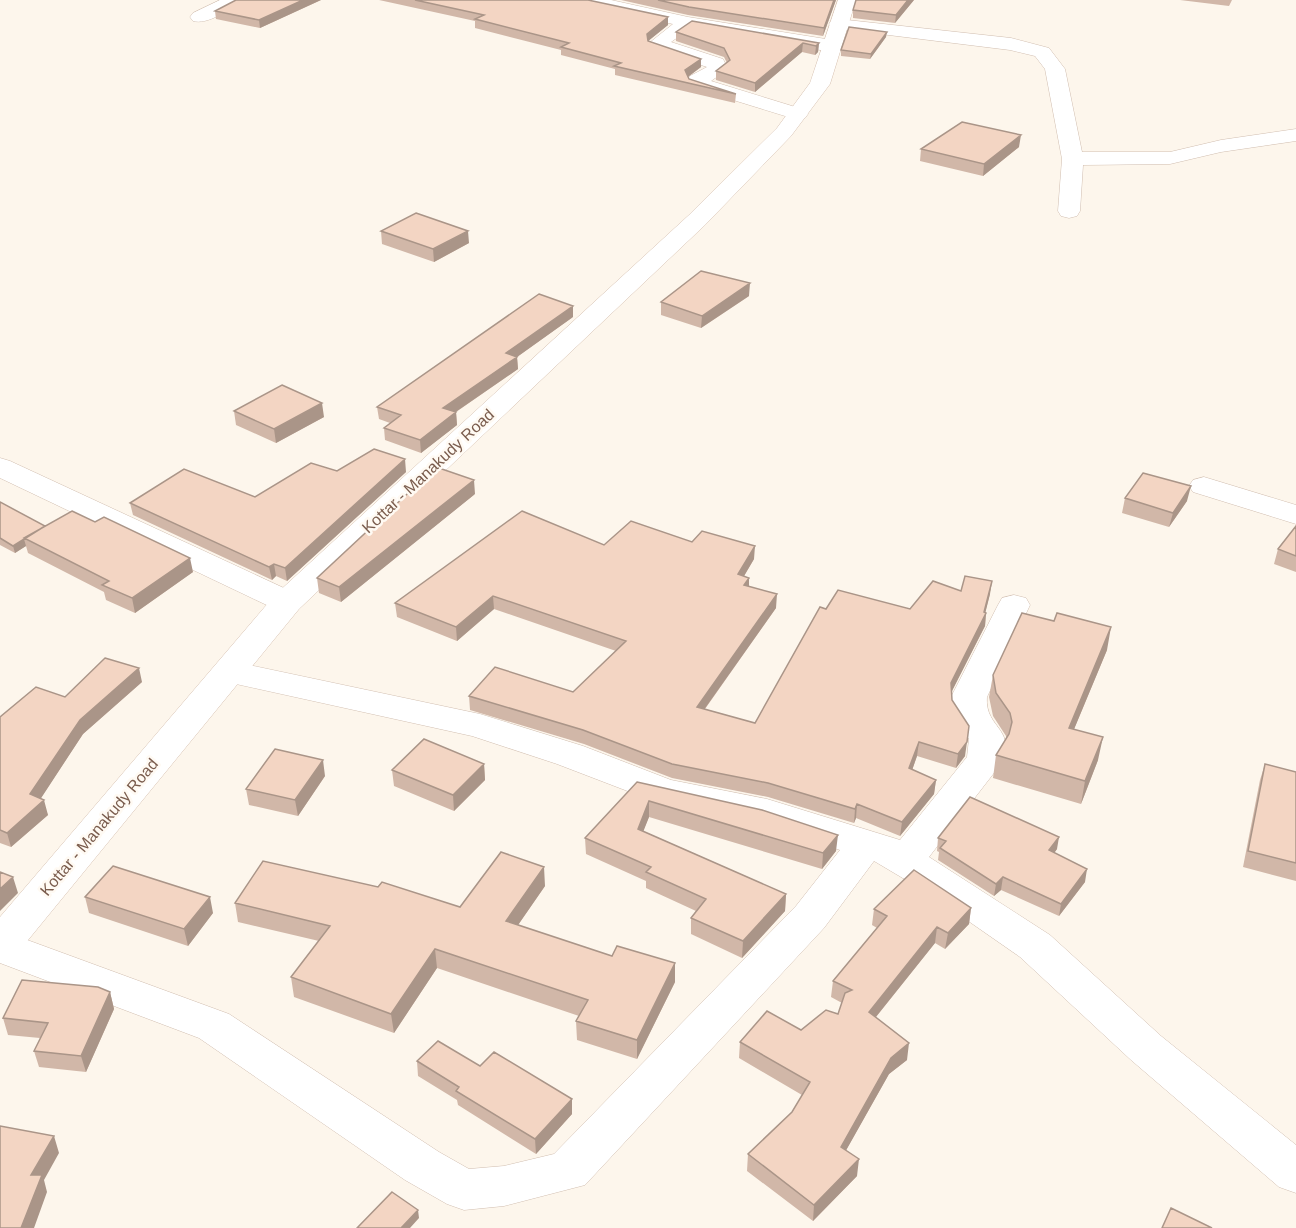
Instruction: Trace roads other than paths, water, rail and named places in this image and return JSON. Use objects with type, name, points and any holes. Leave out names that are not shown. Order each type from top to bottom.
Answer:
[{"type":"street","points":[[200,17],[234,0]]},
{"type":"street","points":[[586,0],[688,22],[839,23],[1011,44],[1042,52],[1050,60],[1054,69],[1073,159],[1069,211]]},
{"type":"street","points":[[688,22],[657,44],[718,65],[718,69],[697,80],[698,83],[798,114]]},
{"type":"street","name":"Kottar - Manakudy Road","points":[[0,945],[287,602],[697,220],[784,132],[820,84],[839,23]]},
{"type":"street","points":[[1073,159],[1170,158],[1221,146],[1296,135]]},
{"type":"street","points":[[0,467],[287,602]]},
{"type":"street","points":[[1204,486],[1296,515]]},
{"type":"street","points":[[905,861],[984,760],[988,745],[985,736],[971,719],[966,708],[969,697],[1014,605]]},
{"type":"street","points":[[230,672],[480,726],[570,755],[664,791],[767,812],[886,850],[942,883],[1035,946],[1146,1048],[1296,1173]]},
{"type":"street","points":[[0,945],[214,1026],[422,1166],[464,1190],[504,1186],[567,1171],[810,917],[867,844]]}]
